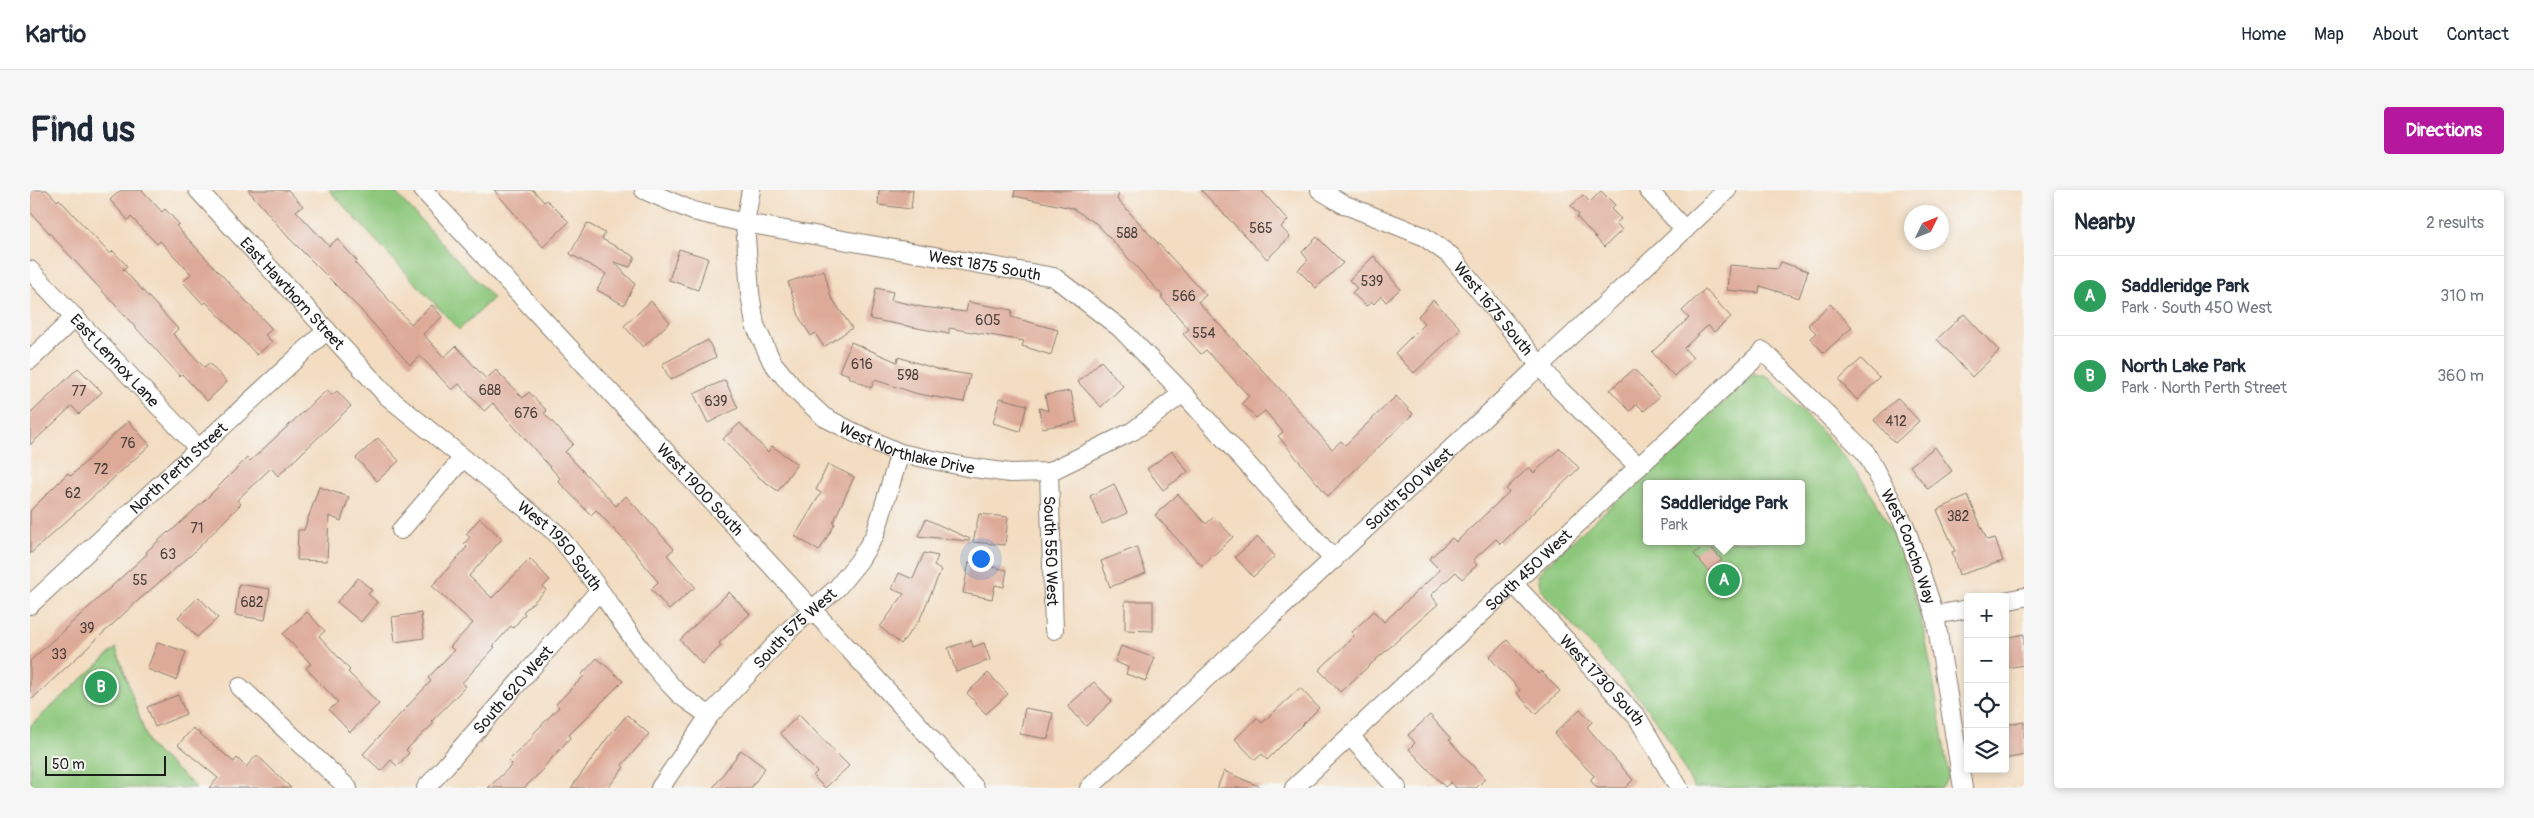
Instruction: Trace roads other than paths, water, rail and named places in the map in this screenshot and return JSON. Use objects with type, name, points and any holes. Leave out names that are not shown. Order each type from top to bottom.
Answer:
[{"type":"street","name":"East Hawthorn Street","points":[[198,190],[387,396]]},
{"type":"street","name":"West 1900 South","points":[[423,190],[975,788]]},
{"type":"street","name":"West 1875 South","points":[[644,190],[693,211],[745,223],[1054,278],[1120,328],[1183,393],[1334,560]]},
{"type":"street","points":[[745,223],[751,190]]},
{"type":"street","name":"West 1675 South","points":[[1320,190],[1343,204],[1422,236],[1451,256],[1560,390],[1639,467]]},
{"type":"street","points":[[1648,190],[1685,230]]},
{"type":"street","name":"South 500 West","points":[[1088,788],[1334,560],[1727,190]]},
{"type":"street","name":"West Northlake Drive","points":[[745,223],[750,293],[756,325],[772,362],[796,391],[824,417],[900,453],[1002,472],[1049,472],[1133,431],[1183,393]]},
{"type":"street","name":"East Lennox Lane","points":[[30,270],[200,450]]},
{"type":"street","points":[[30,360],[74,317]]},
{"type":"street","name":"North Perth Street","points":[[30,605],[200,450],[327,330]]},
{"type":"street","name":"South 450 West","points":[[1294,788],[1762,351]]},
{"type":"street","name":"West Concho Way","points":[[1762,351],[1866,454],[1905,526],[1935,615],[1963,788]]},
{"type":"street","name":"West 1950 South","points":[[387,396],[556,533],[578,558],[599,591],[679,694],[709,716]]},
{"type":"street","name":"South 575 West","points":[[660,788],[709,716],[810,609],[837,588],[858,561],[875,535],[900,453]]},
{"type":"street","points":[[401,530],[463,458]]},
{"type":"street","name":"South 550 West","points":[[1049,472],[1054,630]]},
{"type":"street","name":"West 1730 South","points":[[1514,583],[1637,717],[1679,788]]},
{"type":"street","name":"South 620 West","points":[[426,788],[599,591]]},
{"type":"street","points":[[2009,600],[2024,597]]},
{"type":"street","points":[[1935,615],[1964,610]]},
{"type":"street","points":[[240,687],[348,788]]},
{"type":"street","points":[[1350,736],[1397,788]]},
{"type":"place","name":"Saddleridge Park","points":[[1724,580]]},
{"type":"place","name":"North Lake Park","points":[[101,687]]}]
